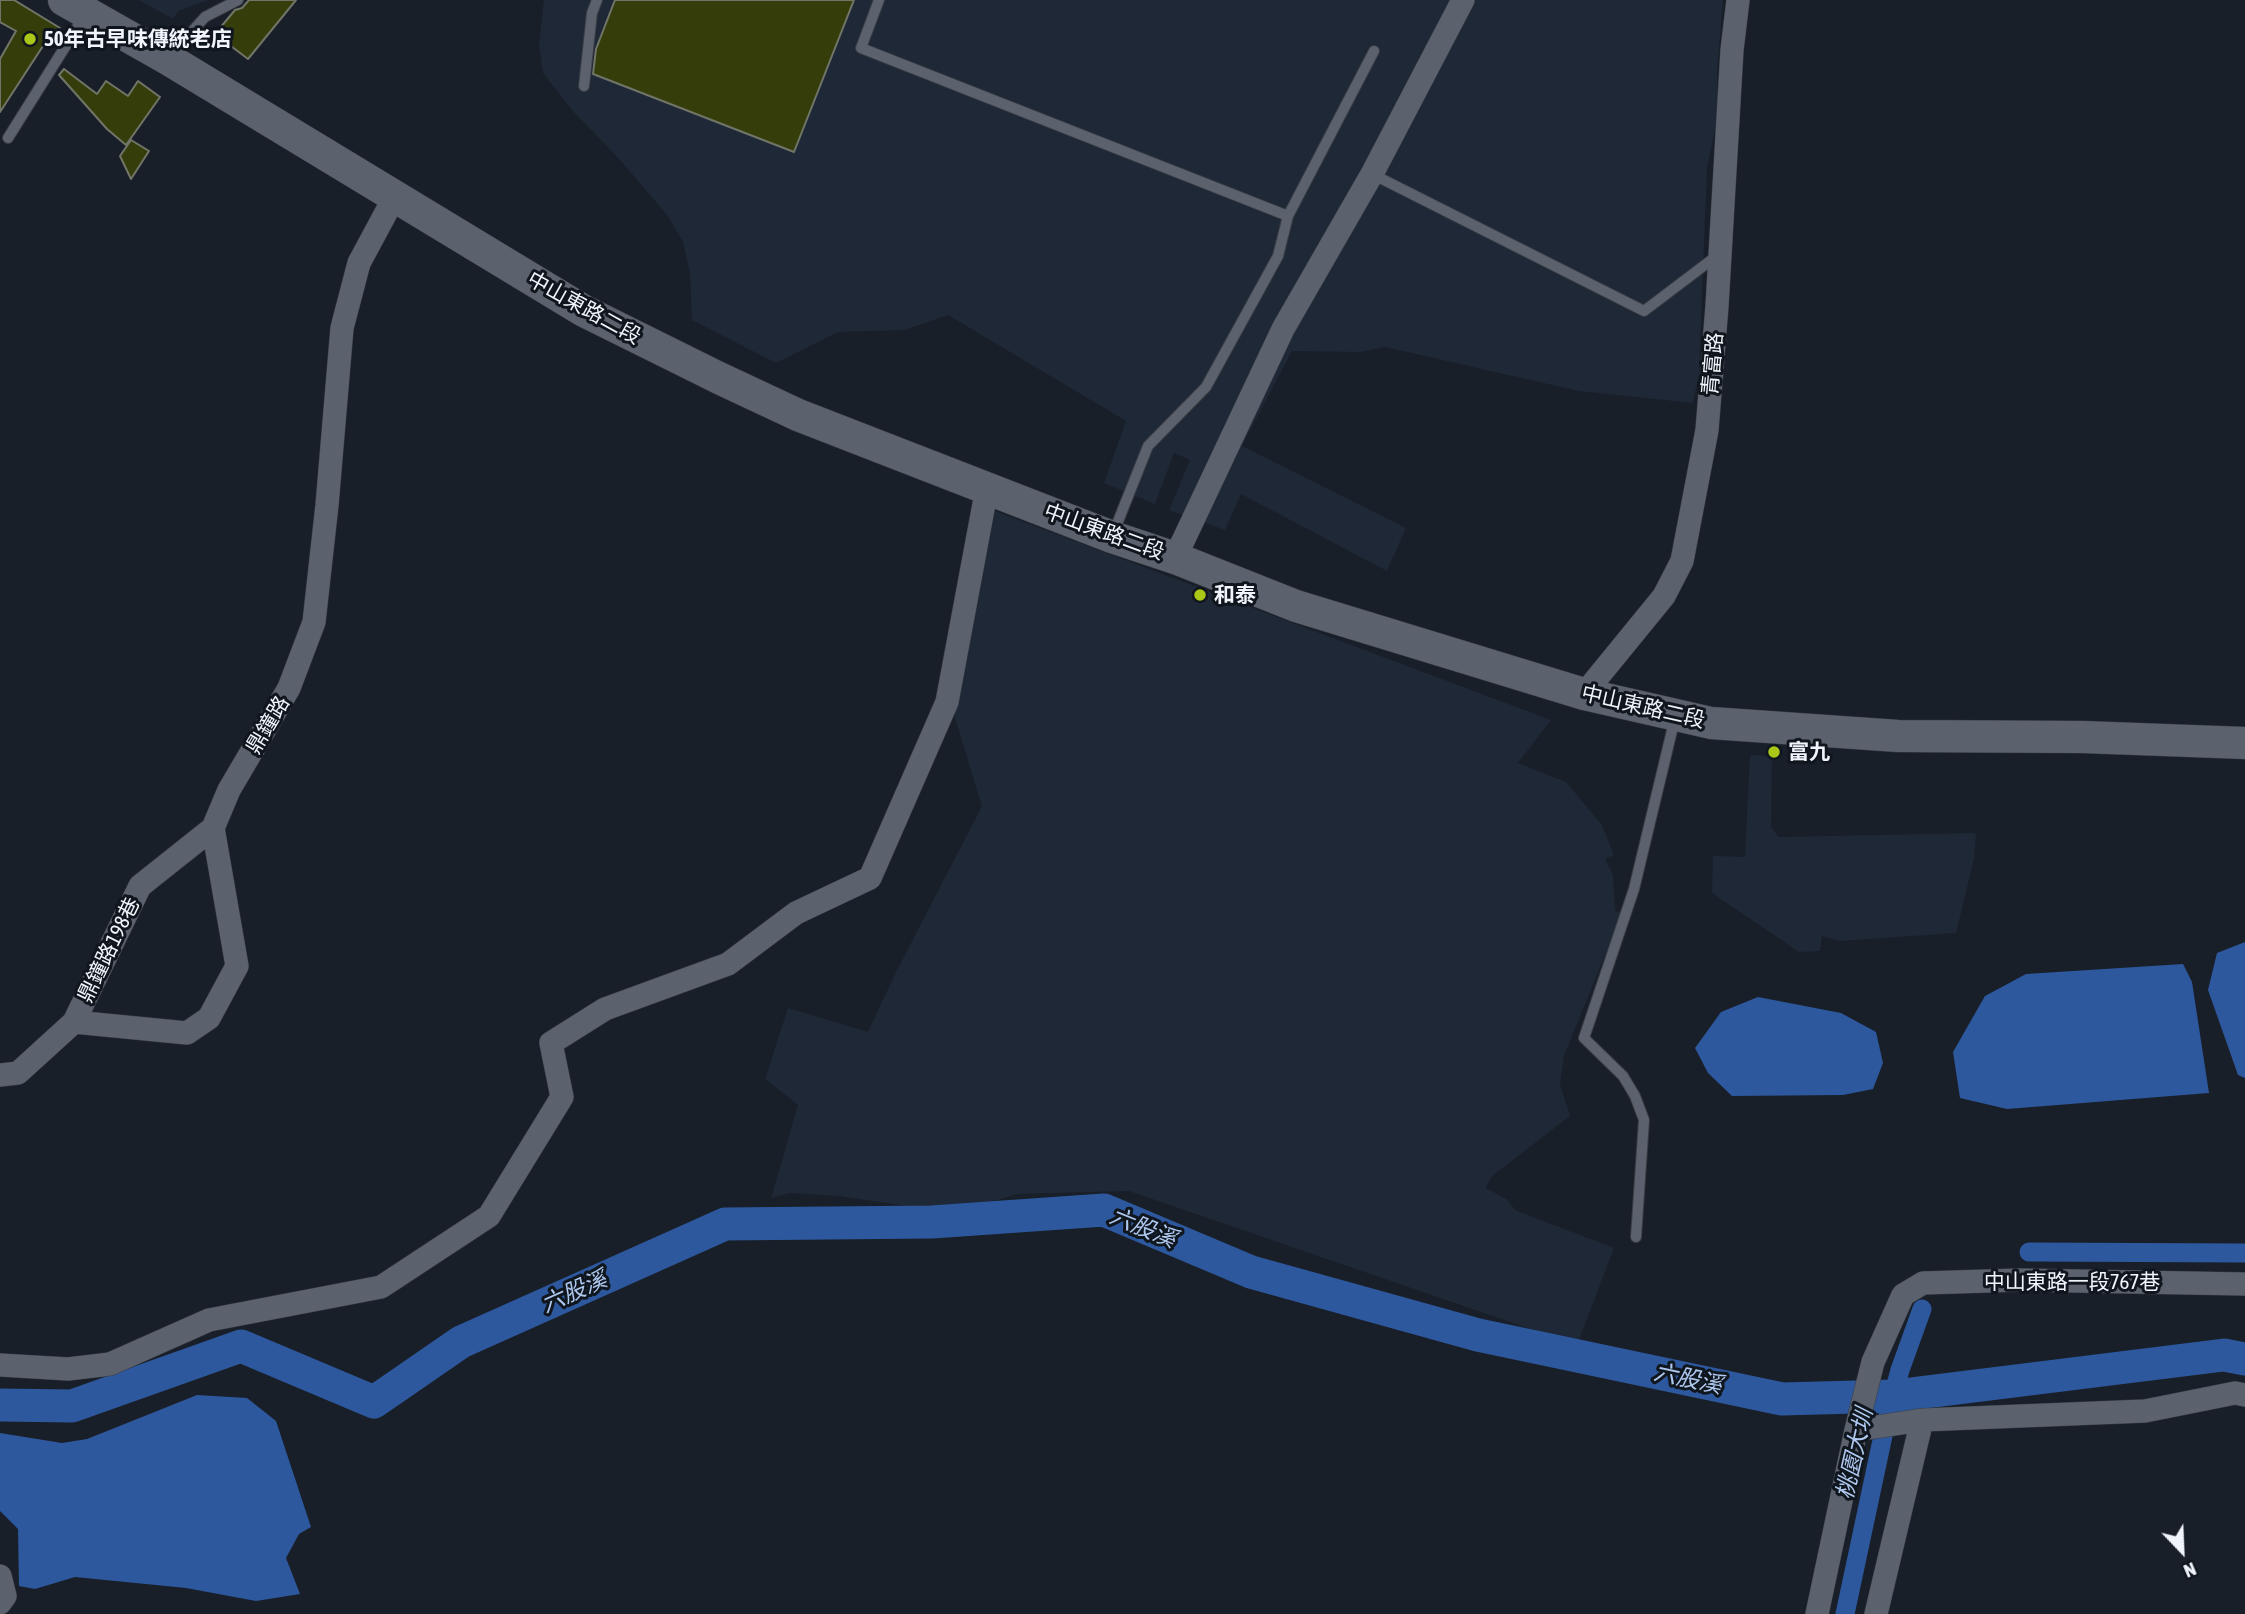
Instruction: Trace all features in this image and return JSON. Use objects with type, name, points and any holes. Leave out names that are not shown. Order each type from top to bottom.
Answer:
[{"type":"main road","name":"中山東路二段","points":[[75,6],[584,312],[798,415],[1296,606],[1584,694],[1711,723],[1898,736],[2083,737],[2245,743]]},
{"type":"street","points":[[1175,558],[1283,329],[1372,174],[1463,0]]},
{"type":"street","name":"青富路","points":[[1584,694],[1664,596],[1682,561],[1707,430],[1721,254],[1732,50],[1738,0]]},
{"type":"street","name":"鼎鐘路","points":[[213,828],[229,790],[289,688],[314,622],[342,328],[359,263],[395,196]]},
{"type":"street","points":[[0,1365],[68,1369],[110,1364],[209,1320],[381,1287],[489,1216],[562,1097],[551,1043],[605,1009],[728,964],[796,913],[870,878],[947,702],[987,488]]},
{"type":"street","points":[[0,1075],[18,1073],[74,1022],[187,1033],[209,1018],[237,966],[213,828]]},
{"type":"street","name":"鼎鐘路198巷","points":[[74,1022],[140,886],[213,828]]},
{"type":"street","name":"中山東路一段767巷","points":[[1856,1430],[1873,1363],[1903,1295],[1923,1283],[2020,1280],[2245,1283]]},
{"type":"street","points":[[1817,1614],[1856,1430],[1922,1420],[2144,1411],[2235,1394],[2245,1395]]},
{"type":"street","points":[[1876,1614],[1922,1420]]},
{"type":"street","points":[[0,1576],[5,1596],[0,1603]]},
{"type":"lane","points":[[167,59],[205,17],[238,0]]},
{"type":"lane","points":[[584,86],[592,13],[597,0]]},
{"type":"lane","points":[[879,0],[861,48],[1289,216]]},
{"type":"lane","points":[[8,138],[75,6]]},
{"type":"lane","points":[[1112,537],[1148,446],[1206,387],[1278,256],[1289,216],[1374,51]]},
{"type":"lane","points":[[1372,174],[1644,311],[1721,254]]},
{"type":"lane","points":[[1636,1237],[1644,1120],[1635,1096],[1623,1076],[1584,1038],[1634,889],[1675,716]]},
{"type":"shaded area","points":[[139,0],[208,0],[178,11],[173,19]]},
{"type":"shaded area","points":[[544,0],[1723,0],[1717,72],[1718,115],[1707,168],[1699,373],[1693,403],[1579,391],[1385,347],[1361,352],[1292,351],[1242,446],[1406,528],[1387,571],[1241,494],[1225,530],[1169,510],[1190,460],[1174,453],[1155,504],[1104,483],[1126,421],[948,315],[905,330],[838,332],[776,363],[692,320],[690,273],[683,242],[668,216],[572,110],[543,73],[539,44]]},
{"type":"shaded area","points":[[995,511],[1551,720],[1518,763],[1566,782],[1602,825],[1614,855],[1605,859],[1613,875],[1615,911],[1622,913],[1564,1056],[1560,1085],[1570,1116],[1491,1177],[1486,1188],[1508,1200],[1515,1210],[1614,1248],[1577,1345],[1129,1191],[1017,1194],[955,1213],[839,1196],[789,1193],[771,1198],[798,1105],[765,1079],[788,1008],[868,1032],[982,806],[954,715]]},
{"type":"shaded area","points":[[1750,755],[1772,756],[1771,827],[1779,837],[1976,833],[1974,859],[1956,933],[1840,941],[1822,936],[1820,951],[1799,952],[1712,893],[1713,856],[1745,857]]},
{"type":"water","points":[[2245,942],[2245,1078],[2238,1075],[2208,990],[2217,953]]},
{"type":"water","points":[[2183,964],[2192,982],[2209,1093],[2007,1109],[1960,1098],[1953,1052],[1985,996],[2026,974]]},
{"type":"water","points":[[1758,997],[1841,1013],[1876,1032],[1883,1063],[1873,1089],[1843,1095],[1732,1096],[1708,1073],[1695,1048],[1721,1012]]},
{"type":"water","points":[[197,1395],[247,1398],[276,1421],[311,1527],[299,1534],[286,1558],[300,1594],[256,1601],[186,1588],[75,1577],[35,1589],[19,1586],[18,1529],[0,1511],[0,1433],[62,1443],[87,1439]]},
{"type":"building","points":[[0,0],[14,0],[60,28],[48,48],[43,46],[0,112],[0,59],[16,31],[0,22]]},
{"type":"building","points":[[249,0],[296,0],[248,59],[215,34],[235,10],[242,8]]},
{"type":"building","points":[[615,0],[854,0],[794,152],[593,74],[596,49]]},
{"type":"building","points":[[64,69],[97,94],[106,81],[128,96],[138,81],[160,97],[126,145],[107,129],[59,75]]},
{"type":"building","points":[[131,140],[149,151],[131,179],[120,156]]},
{"type":"waterway","name":"六股溪","points":[[0,1405],[72,1406],[241,1346],[374,1402],[461,1342],[725,1224],[932,1222],[1104,1210],[1251,1272],[1478,1335],[1782,1399],[1894,1396],[2224,1355],[2245,1359]]},
{"type":"waterway","name":"桃園大圳","points":[[2029,1252],[2245,1253]]},
{"type":"waterway","name":"桃園大圳","points":[[1845,1614],[1884,1431],[1900,1370],[1922,1309]]},
{"type":"place","name":"50年古早味傳統老店","points":[[30,39]]},
{"type":"place","name":"和泰","points":[[1200,595]]},
{"type":"place","name":"富九","points":[[1774,752]]}]
